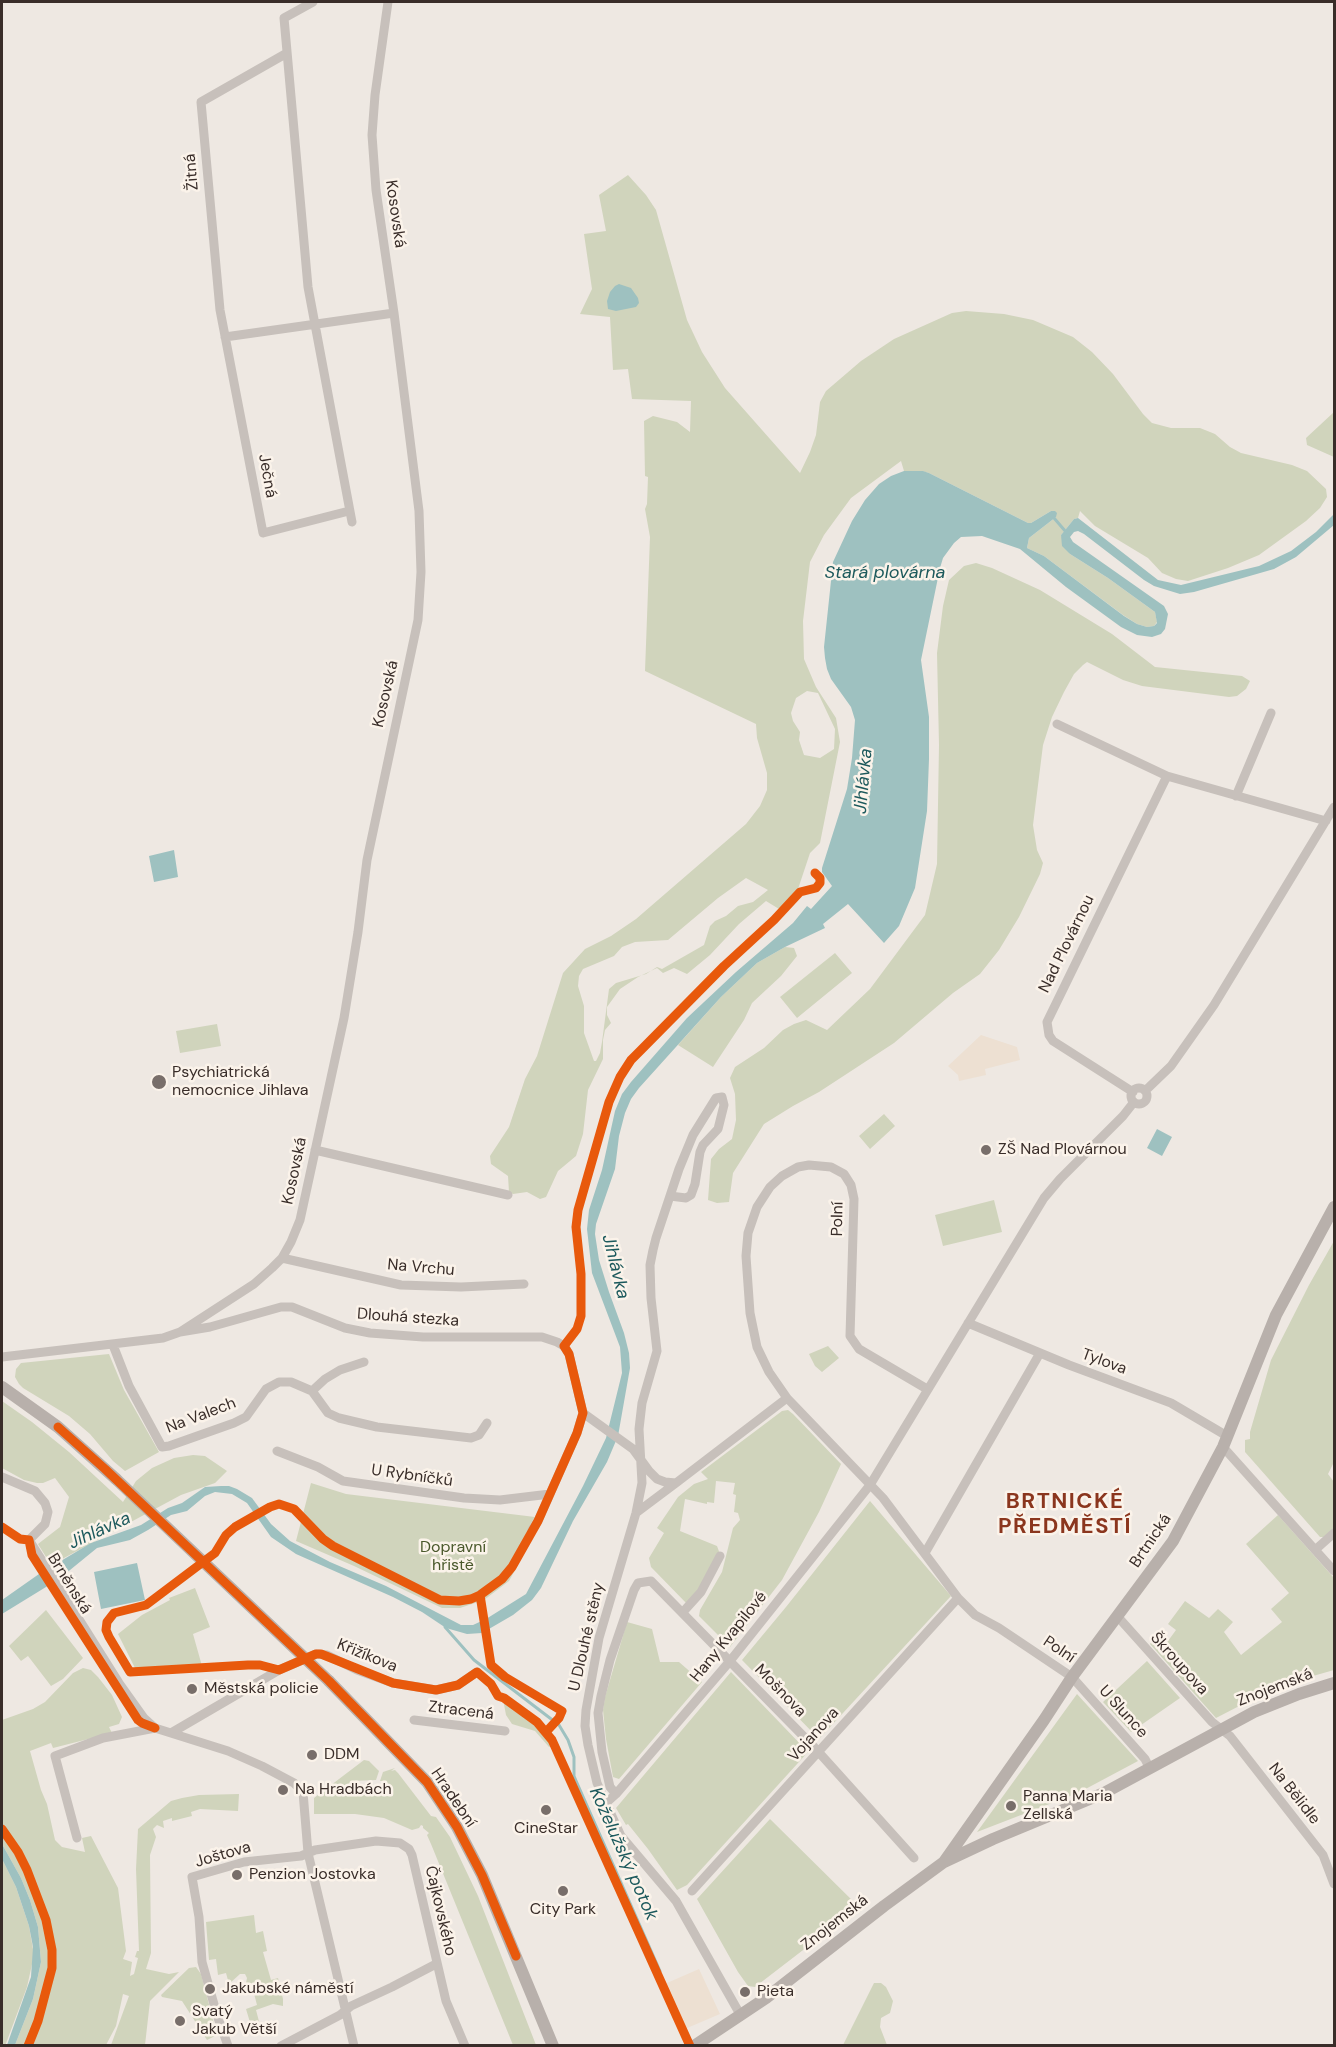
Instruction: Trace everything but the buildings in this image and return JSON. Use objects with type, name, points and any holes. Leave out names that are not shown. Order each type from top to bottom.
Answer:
[{"type":"main road","name":"Brtnická","points":[[944,1862],[1044,1720],[1071,1677],[1173,1541],[1225,1442],[1276,1316],[1335,1207]]},
{"type":"main road","name":"Hradební","points":[[2,1387],[58,1427],[116,1479],[329,1681],[427,1782],[457,1827],[482,1875],[553,2046]]},
{"type":"main road","name":"Znojemská","points":[[694,2046],[741,2016],[944,1862],[1002,1835],[1088,1800],[1150,1769],[1220,1729],[1277,1702],[1335,1683]]},
{"type":"main road","name":"Znojemská","points":[[963,1835],[975,1840],[1002,1835]]},
{"type":"street","points":[[313,2],[284,18],[308,288],[352,522]]},
{"type":"street","name":"Kosovská","points":[[180,1332],[254,1284],[282,1258],[300,1220],[344,1018],[367,860],[418,620],[421,572],[419,511],[376,190],[372,135],[388,2]]},
{"type":"street","name":"Žitná","points":[[225,337],[220,310],[201,102],[287,53]]},
{"type":"street","points":[[225,337],[394,313]]},
{"type":"street","name":"Ječná","points":[[225,337],[263,533],[349,511]]},
{"type":"street","points":[[1236,796],[1271,713]]},
{"type":"street","points":[[1057,724],[1167,776],[1326,821]]},
{"type":"street","name":"Nad Plovárnou","points":[[1133,1092],[1053,1041],[1047,1028],[1048,1017],[1167,776]]},
{"type":"street","points":[[1145,1091],[1171,1066],[1214,1005],[1335,807]]},
{"type":"street","points":[[1134,1102],[1133,1092],[1138,1089],[1145,1091]]},
{"type":"street","points":[[1134,1102],[1144,1103],[1147,1098],[1145,1091]]},
{"type":"street","name":"U Dlouhé stěny","points":[[670,1196],[686,1198],[692,1195],[700,1152],[703,1145],[718,1129],[724,1106],[722,1097],[716,1098],[693,1135],[670,1196],[650,1262],[651,1298],[657,1351],[642,1403],[639,1429],[642,1483],[636,1513],[599,1638],[585,1726],[597,1783],[621,1836],[676,1901],[741,2016]]},
{"type":"street","points":[[870,1485],[1044,1198],[1134,1102]]},
{"type":"street","points":[[315,1150],[508,1195]]},
{"type":"street","name":"Polní","points":[[927,1389],[859,1349],[850,1336],[854,1192],[852,1185],[837,1169],[809,1165],[791,1171],[770,1187],[757,1207],[747,1245],[746,1278],[750,1313],[757,1347],[769,1372],[787,1398],[883,1498],[958,1598],[975,1615],[999,1628],[1071,1677]]},
{"type":"street","name":"Na Vrchu","points":[[282,1258],[401,1285],[461,1287],[524,1284]]},
{"type":"street","name":"Dlouhá stezka","points":[[112,1345],[163,1338],[180,1332],[210,1328],[281,1307],[292,1307],[345,1328],[370,1333],[423,1337],[542,1337],[564,1346],[569,1354],[583,1413]]},
{"type":"street","name":"Tylova","points":[[968,1323],[1171,1403],[1225,1442],[1335,1571]]},
{"type":"street","points":[[3,1358],[112,1345]]},
{"type":"street","name":"Na Valech","points":[[112,1345],[129,1386],[162,1447],[240,1420],[252,1410],[266,1389],[279,1382],[291,1382],[312,1391]]},
{"type":"street","points":[[925,1553],[1040,1353]]},
{"type":"street","points":[[364,1362],[340,1370],[325,1379],[312,1391],[328,1413],[377,1427],[471,1438],[479,1435],[487,1423]]},
{"type":"street","points":[[636,1513],[787,1398]]},
{"type":"street","points":[[532,1530],[577,1434],[583,1413],[633,1449],[657,1479],[676,1483]]},
{"type":"street","name":"U Rybníčků","points":[[277,1451],[318,1467],[343,1481],[464,1498],[500,1500],[550,1494]]},
{"type":"street","name":"Brněnská","points":[[2,1477],[35,1491],[45,1503],[48,1512],[45,1524],[29,1540],[119,1683],[144,1718],[155,1728]]},
{"type":"street","name":"Hany Kvapilové","points":[[606,1803],[730,1661],[870,1485]]},
{"type":"street","points":[[1315,1550],[1335,1533]]},
{"type":"street","points":[[683,1612],[701,1592],[720,1556]]},
{"type":"street","name":"U Dlouhé stěny","points":[[616,1794],[610,1787],[602,1752],[599,1705],[610,1660],[634,1590],[638,1583],[643,1581]]},
{"type":"street","name":"Mošnova","points":[[643,1581],[651,1581],[683,1612],[819,1753],[914,1858]]},
{"type":"street","name":"Vojanova","points":[[692,1891],[958,1598]]},
{"type":"street","name":"Škroupova","points":[[1118,1617],[1220,1729]]},
{"type":"street","name":"Křižíkova","points":[[171,1733],[279,1670],[316,1654],[327,1655],[357,1670],[393,1683],[436,1690],[458,1685],[477,1672]]},
{"type":"street","name":"U Slunce","points":[[1071,1677],[1145,1759],[1150,1769]]},
{"type":"street","name":"Ztracená","points":[[414,1720],[505,1731]]},
{"type":"street","points":[[77,1838],[55,1756],[104,1738],[155,1728],[228,1751],[294,1783],[303,1792],[308,1853],[354,2046]]},
{"type":"street","name":"Na Bělidle","points":[[1220,1729],[1230,1736],[1307,1834],[1328,1863],[1335,1884]]},
{"type":"street","name":"Čajkovského","points":[[308,1853],[376,1841],[400,1843],[409,1849],[446,2001],[465,2046]]},
{"type":"street","name":"Joštova","points":[[228,2046],[202,1962],[199,1917],[192,1877],[244,1862],[308,1853]]},
{"type":"street","points":[[281,2046],[340,2015],[351,2006],[436,1964]]},
{"type":"green space","points":[[628,175],[646,195],[656,210],[687,320],[702,352],[725,388],[800,473],[816,435],[820,402],[826,391],[861,361],[894,339],[952,313],[966,311],[1004,314],[1033,320],[1073,337],[1092,352],[1113,374],[1152,423],[1171,428],[1200,428],[1215,434],[1241,453],[1292,465],[1307,471],[1326,489],[1327,497],[1320,508],[1306,521],[1259,555],[1188,581],[1162,573],[1148,558],[1095,526],[1080,511],[1078,518],[1074,519],[1061,535],[1070,554],[1155,612],[1157,622],[1154,626],[1147,627],[1123,615],[1044,556],[1027,548],[1029,538],[1056,517],[1051,511],[1028,523],[929,473],[904,471],[901,461],[851,498],[824,535],[810,562],[803,621],[804,659],[816,687],[836,718],[840,742],[820,843],[810,853],[798,889],[779,909],[766,901],[687,974],[674,968],[663,973],[657,968],[651,971],[657,967],[662,969],[704,945],[710,926],[715,921],[726,916],[738,906],[753,902],[768,890],[746,878],[668,940],[635,942],[622,947],[614,956],[583,969],[579,976],[578,986],[584,1006],[584,1033],[594,1061],[600,1053],[609,989],[616,983],[641,975],[620,989],[607,1007],[607,1015],[611,1023],[605,1030],[603,1059],[588,1090],[583,1134],[576,1156],[558,1171],[546,1197],[540,1199],[527,1192],[513,1194],[509,1192],[508,1176],[491,1164],[490,1156],[509,1127],[525,1079],[537,1056],[563,973],[585,949],[611,936],[636,919],[746,824],[760,806],[767,790],[767,773],[757,738],[756,724],[645,671],[650,537],[645,509],[648,477],[645,476],[644,421],[653,416],[677,422],[690,432],[691,401],[632,399],[628,369],[613,370],[610,317],[580,314],[592,289],[584,234],[606,231],[599,195]],"holes":[[[807,691],[818,693],[835,729],[834,749],[820,758],[804,755],[799,740],[800,732],[791,713],[796,698]]]},
{"type":"green space","points":[[1334,412],[1334,457],[1307,445],[1306,438]]},
{"type":"green space","points":[[976,563],[1040,590],[1112,634],[1155,667],[1242,676],[1250,681],[1246,689],[1237,696],[1229,697],[1142,686],[1123,680],[1087,662],[1083,665],[1074,674],[1064,692],[1052,717],[1043,745],[1033,825],[1037,850],[1043,863],[1040,874],[1019,917],[999,950],[980,974],[953,993],[894,1043],[819,1092],[764,1124],[733,1173],[729,1202],[717,1203],[708,1200],[711,1159],[732,1139],[736,1120],[735,1094],[730,1078],[735,1067],[794,1024],[806,1020],[827,1030],[870,989],[925,915],[937,864],[939,745],[937,653],[943,606],[949,580],[964,566]]},
{"type":"green space","points":[[785,947],[794,948],[797,956],[781,976],[752,1003],[744,1020],[713,1067],[678,1045],[721,997],[757,963]]},
{"type":"green space","points":[[835,953],[852,973],[797,1018],[780,997]]},
{"type":"green space","points":[[217,1024],[221,1046],[180,1053],[176,1031]]},
{"type":"green space","points":[[884,1114],[895,1126],[870,1149],[859,1136]]},
{"type":"green space","points":[[994,1200],[1002,1232],[943,1246],[935,1215]]},
{"type":"green space","points":[[1334,1241],[1334,1462],[1328,1474],[1334,1482],[1334,1529],[1326,1537],[1320,1537],[1245,1452],[1245,1440],[1250,1439],[1271,1360]]},
{"type":"green space","points":[[828,1346],[839,1358],[822,1372],[815,1366],[809,1354]]},
{"type":"green space","points":[[109,1354],[124,1390],[159,1452],[125,1471],[113,1461],[90,1434],[69,1416],[23,1388],[15,1377],[16,1369],[21,1363]]},
{"type":"green space","points":[[2,1401],[69,1452],[123,1502],[136,1481],[152,1468],[174,1458],[205,1456],[227,1471],[215,1483],[181,1495],[51,1565],[38,1544],[60,1527],[69,1497],[55,1478],[37,1483],[24,1480],[2,1468]]},
{"type":"green space","points":[[788,1410],[841,1464],[819,1512],[782,1580],[730,1647],[699,1616],[700,1610],[722,1572],[733,1528],[740,1520],[738,1513],[734,1512],[735,1483],[716,1481],[714,1503],[707,1502],[707,1504],[685,1499],[680,1531],[717,1546],[721,1557],[689,1606],[651,1567],[649,1558],[664,1533],[657,1528],[678,1497],[694,1484],[708,1479],[701,1472],[782,1411]]},
{"type":"green space","name":"Dopravní hřistě","points":[[311,1483],[346,1494],[535,1517],[530,1525],[536,1532],[509,1581],[484,1600],[460,1608],[442,1608],[296,1541]]},
{"type":"green space","points":[[870,1501],[951,1596],[819,1739],[742,1660]]},
{"type":"green space","points":[[1278,1515],[1334,1578],[1334,1670],[1278,1686],[1216,1718],[1150,1644],[1158,1634],[1168,1641],[1176,1630],[1168,1624],[1185,1601],[1209,1618],[1218,1609],[1233,1622],[1224,1632],[1241,1655],[1282,1622],[1271,1609],[1289,1593],[1246,1544]]},
{"type":"green space","points":[[195,1588],[210,1627],[193,1634],[202,1666],[136,1670],[118,1634],[142,1615],[170,1600],[169,1598]]},
{"type":"green space","points":[[46,1610],[83,1658],[63,1679],[51,1686],[28,1656],[21,1661],[9,1646]]},
{"type":"green space","points":[[627,1622],[652,1629],[660,1662],[679,1662],[702,1682],[619,1779],[613,1777],[603,1710]]},
{"type":"green space","points":[[1147,1661],[1180,1698],[1131,1732],[1103,1702]]},
{"type":"green space","points":[[83,1668],[91,1670],[112,1695],[122,1717],[119,1724],[109,1727],[112,1733],[53,1748],[51,1743],[30,1751],[47,1804],[55,1840],[62,1847],[85,1852],[82,1838],[91,1836],[118,1888],[126,1951],[123,1959],[132,1962],[130,1976],[134,1974],[138,1958],[135,1957],[139,1951],[136,1869],[138,1829],[171,1801],[182,1798],[199,1795],[239,1794],[238,1811],[200,1809],[191,1812],[192,1816],[163,1821],[164,1828],[157,1825],[153,1829],[156,1837],[150,1855],[151,1953],[146,1969],[169,1974],[179,1972],[150,2001],[145,2045],[111,2045],[129,1996],[123,1994],[116,2026],[106,2045],[15,2045],[33,1999],[41,1962],[38,1927],[30,1900],[2,1844],[2,1720],[33,1709],[45,1702],[73,1673]]},
{"type":"green space","points":[[731,1672],[808,1752],[687,1885],[677,1890],[648,1849],[628,1824],[626,1825],[616,1808]]},
{"type":"green space","points":[[1077,1694],[1138,1761],[1078,1793],[977,1832]]},
{"type":"green space","points":[[503,1699],[538,1727],[552,1746],[549,1747],[535,1731],[512,1724],[506,1715]]},
{"type":"green space","points":[[364,1760],[369,1761],[379,1771],[376,1780],[351,1781],[351,1792],[370,1792],[371,1794],[385,1792],[385,1781],[380,1781],[383,1772],[395,1768],[391,1771],[395,1770],[398,1773],[450,1837],[478,1896],[536,2045],[513,2045],[427,1835],[429,1833],[423,1826],[412,1830],[384,1818],[355,1814],[314,1814],[314,1798]]},
{"type":"green space","points":[[770,1819],[859,1907],[755,1987],[748,1986],[738,1972],[697,1899]]},
{"type":"green space","points":[[2,1859],[16,1887],[29,1926],[34,1955],[27,1987],[5,2046],[2,2045]]},
{"type":"green space","points":[[254,1915],[256,1933],[263,1931],[267,1951],[263,1952],[271,1980],[278,1978],[283,1999],[283,2006],[273,2004],[256,2010],[261,2029],[255,2031],[254,2028],[252,2029],[246,2009],[257,2005],[252,1986],[245,1988],[247,1978],[245,1974],[240,1974],[229,1984],[226,1973],[218,1975],[216,1959],[209,1960],[206,1922]]},
{"type":"green space","points":[[196,1967],[201,1974],[217,2035],[207,2040],[182,2001],[161,1995],[189,1968]]},
{"type":"green space","points":[[874,1983],[881,1983],[886,1987],[893,2001],[890,2013],[881,2018],[880,2027],[887,2045],[843,2045]]},
{"type":"shaded area","points":[[981,1035],[1017,1047],[1020,1060],[985,1069],[986,1075],[959,1081],[958,1075],[948,1066]]},
{"type":"shaded area","points":[[699,1969],[720,2014],[680,2031],[660,1986]]},
{"type":"water","points":[[619,284],[631,288],[638,298],[639,303],[636,307],[616,311],[608,309],[607,301],[610,292]]},
{"type":"water","name":"Stará plovárna","points":[[904,471],[929,473],[1028,523],[1055,511],[1056,517],[1029,538],[1027,548],[1044,556],[1124,616],[1147,627],[1157,623],[1155,612],[1070,554],[1062,546],[1061,535],[1074,519],[1078,518],[1158,580],[1181,585],[1259,566],[1291,551],[1316,532],[1334,514],[1334,525],[1296,557],[1274,569],[1180,594],[1154,586],[1084,534],[1074,532],[1070,537],[1073,542],[1164,606],[1168,614],[1165,629],[1161,634],[1152,637],[1137,635],[1121,627],[1066,587],[1020,549],[982,536],[961,537],[954,543],[943,558],[940,568],[921,660],[929,717],[927,811],[915,888],[899,926],[884,943],[848,904],[823,924],[825,928],[757,963],[721,997],[639,1088],[625,1113],[619,1136],[615,1169],[596,1224],[595,1234],[599,1260],[629,1353],[630,1368],[618,1436],[607,1462],[573,1521],[541,1588],[532,1600],[513,1615],[482,1633],[467,1634],[446,1628],[393,1597],[296,1554],[271,1537],[247,1503],[232,1494],[215,1492],[205,1496],[187,1511],[171,1515],[130,1540],[97,1548],[59,1579],[2,1614],[2,1600],[39,1574],[91,1543],[141,1525],[168,1508],[182,1503],[205,1487],[221,1486],[237,1489],[252,1498],[271,1524],[290,1541],[330,1562],[386,1586],[461,1625],[473,1625],[486,1619],[526,1594],[606,1438],[622,1373],[620,1347],[592,1273],[587,1229],[589,1210],[602,1170],[615,1111],[622,1094],[631,1082],[687,1018],[793,923],[807,906],[811,909],[832,886],[822,872],[822,868],[847,789],[855,720],[851,707],[831,679],[825,658],[824,647],[833,562],[852,521],[865,500],[879,484]]},
{"type":"water","points":[[174,850],[178,877],[154,882],[149,856]]},
{"type":"water","points":[[1157,1129],[1172,1137],[1162,1156],[1147,1148]]},
{"type":"water","points":[[137,1563],[145,1600],[101,1609],[94,1572]]},
{"type":"water","points":[[2,1844],[30,1900],[38,1927],[41,1962],[33,1999],[15,2045],[7,2045],[31,1977],[33,1947],[29,1926],[16,1887],[2,1859]]},
{"type":"waterway","points":[[1054,518],[1066,532]]},
{"type":"waterway","name":"Koželužský potok","points":[[445,1627],[474,1660],[559,1725],[574,1757],[574,1776],[660,1971]]},
{"type":"waterway","name":"Koželužský potok","points":[[685,2030],[692,2044]]},
{"type":"cycle path","points":[[690,2046],[552,1740],[537,1722],[498,1696],[491,1684],[477,1672],[458,1685],[436,1690],[393,1683],[321,1654],[279,1670],[260,1665],[248,1665],[130,1672],[106,1630],[107,1622],[114,1613],[146,1605],[215,1553],[226,1535],[235,1527],[279,1504],[294,1509],[323,1539],[333,1546],[440,1600],[471,1599],[502,1579],[512,1567],[538,1521],[577,1433],[583,1413],[569,1354],[564,1346],[577,1329],[581,1316],[581,1274],[576,1227],[578,1210],[609,1102],[620,1077],[631,1060],[800,892],[816,888],[820,883],[820,878],[815,873]]},
{"type":"cycle path","points":[[58,1427],[329,1681],[427,1782],[457,1827],[482,1875],[516,1956]]},
{"type":"cycle path","points":[[2,1527],[20,1539],[29,1540],[32,1555],[138,1720],[155,1728]]},
{"type":"cycle path","points":[[480,1595],[491,1665],[505,1677],[562,1711],[559,1718],[546,1732]]},
{"type":"cycle path","points":[[2,1829],[27,1870],[46,1920],[52,1950],[52,1968],[38,2021],[28,2046]]},
{"type":"place","name":"Psychiatrická nemocnice Jihlava","points":[[159,1082]]},
{"type":"place","name":"ZŠ Nad Plovárnou","points":[[986,1150]]},
{"type":"place","name":"Městská policie","points":[[192,1689]]},
{"type":"place","name":"DDM","points":[[312,1755]]},
{"type":"place","name":"Na Hradbách","points":[[283,1790]]},
{"type":"place","name":"Panna Maria Zellská","points":[[1011,1806]]},
{"type":"place","name":"CineStar","points":[[546,1810]]},
{"type":"place","name":"Penzion Jostovka","points":[[237,1875]]},
{"type":"place","name":"City Park","points":[[563,1891]]},
{"type":"place","name":"Jakubské náměstí","points":[[210,1989]]},
{"type":"place","name":"Pieta","points":[[745,1992]]},
{"type":"place","name":"Svatý Jakub Větší","points":[[180,2021]]},
{"type":"district","name":"BRTNICKÉ PŘEDMĚSTÍ","points":[[1065,1514]]},
{"type":"water label","name":"Jihlávka","points":[[864,781]]},
{"type":"water label","name":"Jihlávka","points":[[615,1267]]},
{"type":"water label","name":"Jihlávka","points":[[100,1531]]}]
